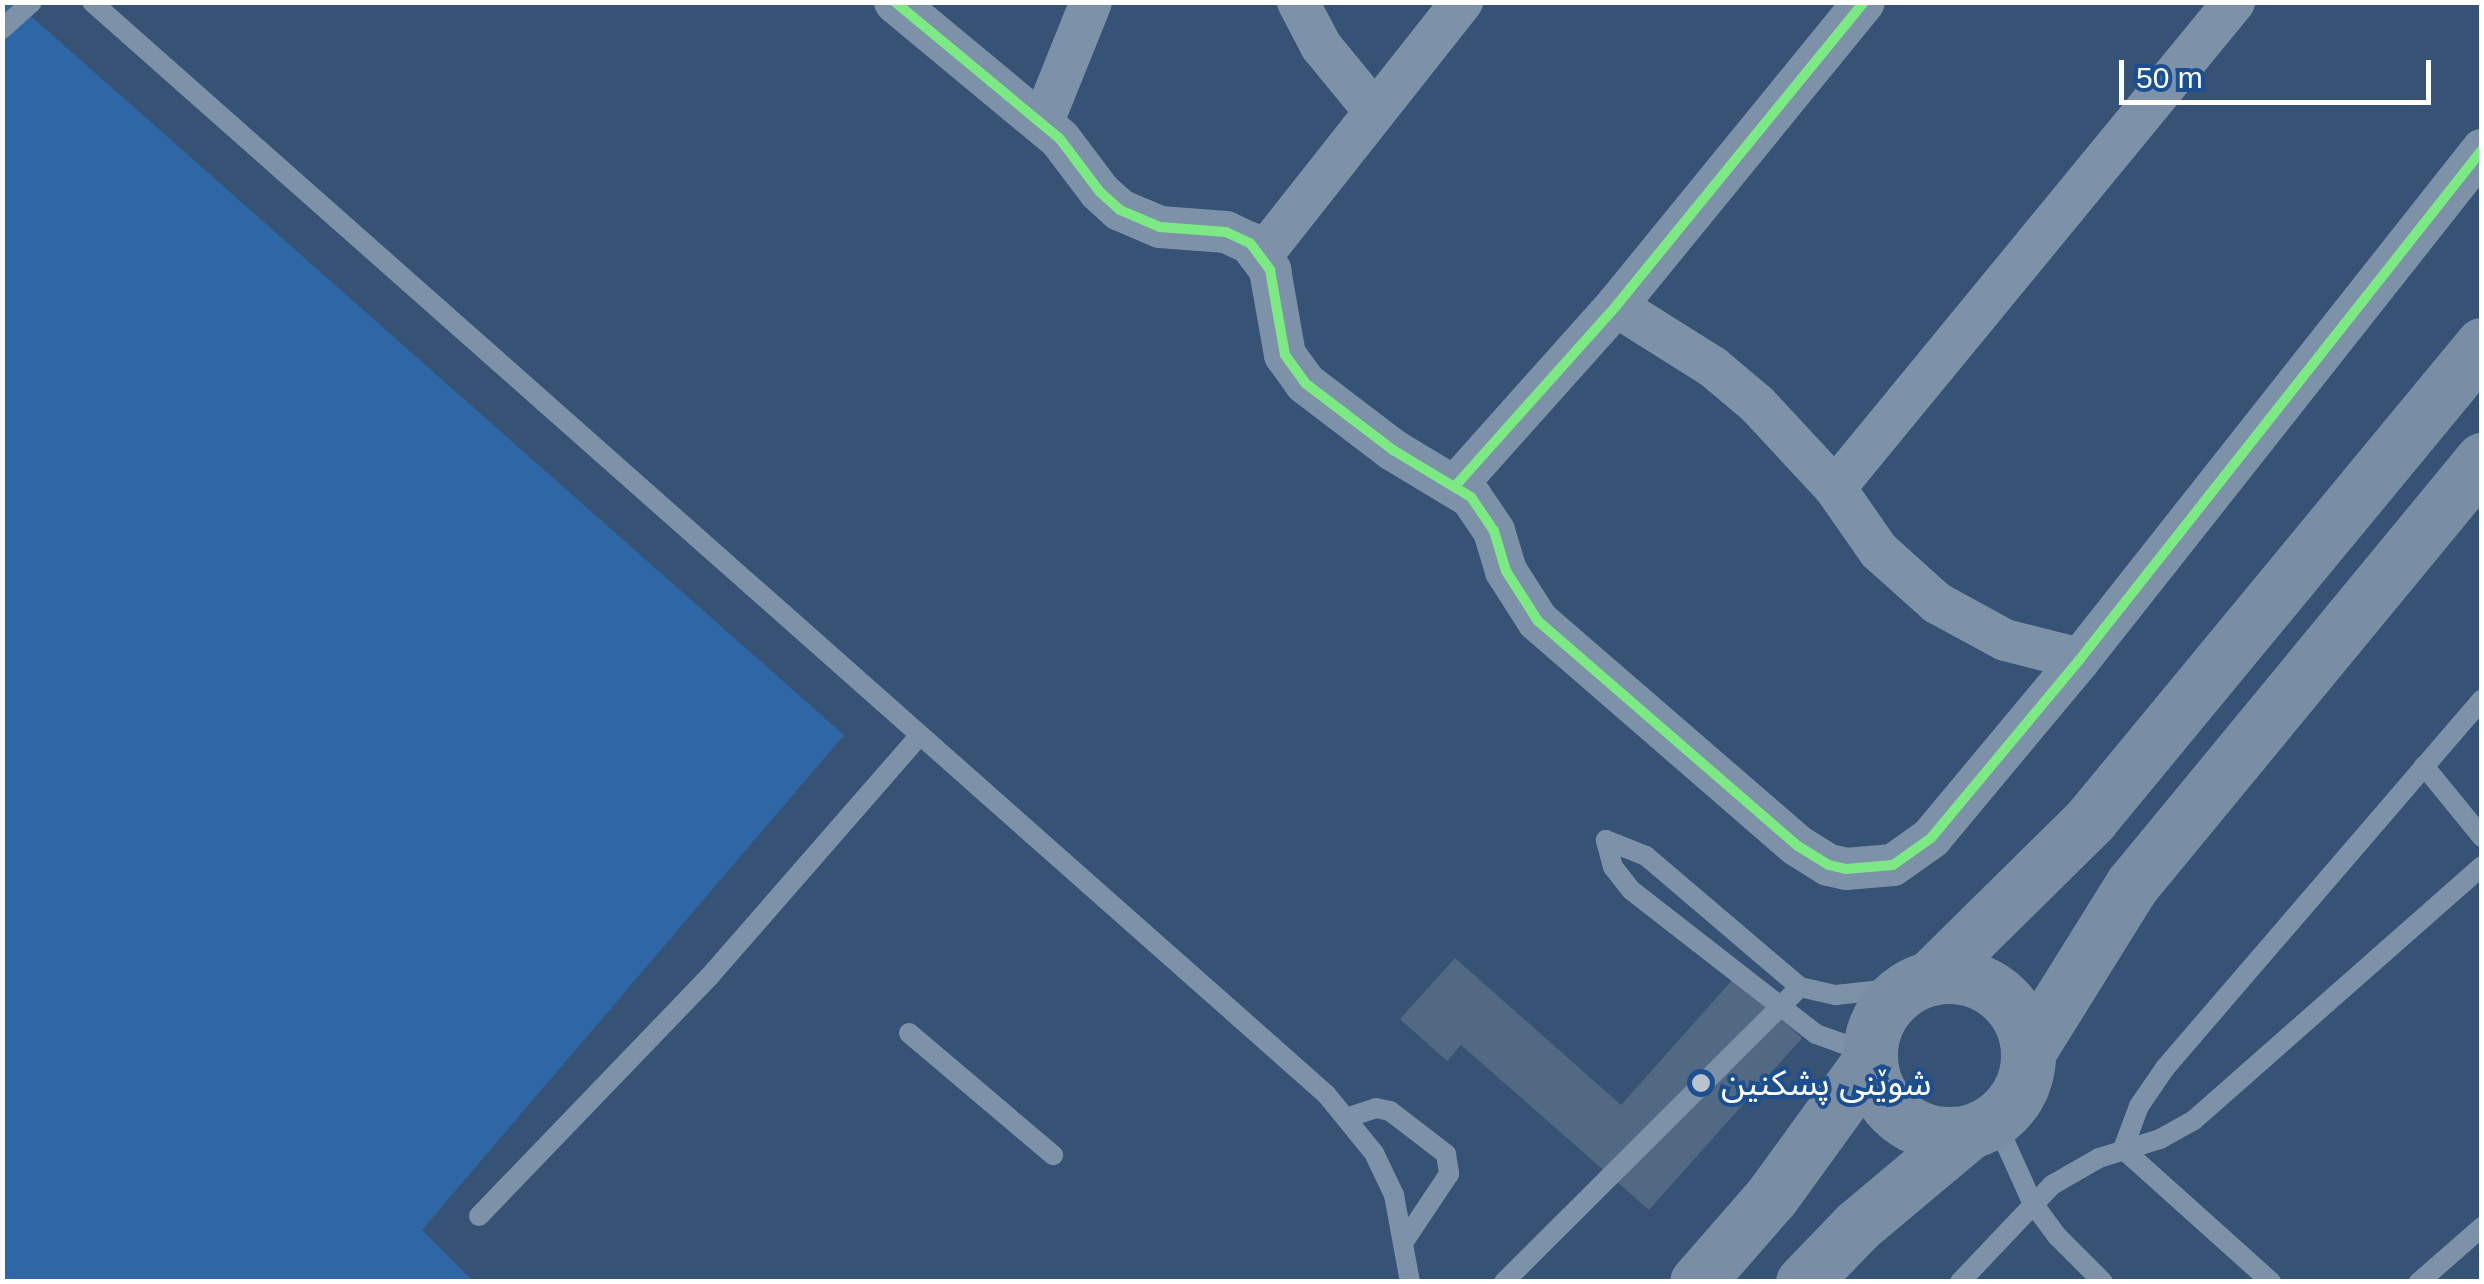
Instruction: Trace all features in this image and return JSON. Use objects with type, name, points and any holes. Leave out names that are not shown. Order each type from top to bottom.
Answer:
[{"type":"main road","points":[[1697,1282],[1772,1196],[1869,1058],[1880,1016],[2090,820],[2482,345]]},
{"type":"main road","points":[[2028,1052],[2132,886],[2482,460]]},
{"type":"main road","points":[[1803,1282],[1857,1226],[2014,1101],[2026,1078],[2028,1052],[2019,1019],[1997,992],[1976,980],[1918,983]]},
{"type":"main road","points":[[1869,1058],[1882,1099],[1903,1120],[1930,1132],[1982,1126]]},
{"type":"street","points":[[895,2],[1042,124],[1120,210],[1160,227],[1239,236],[1262,255],[1274,286],[1279,339],[1294,369],[1382,443],[1457,484],[1484,511],[1506,572],[1538,621],[1798,846],[1829,865],[1870,870],[1914,854],[2080,659],[2482,150]]},
{"type":"street","points":[[1042,124],[1091,2]]},
{"type":"street","points":[[1298,2],[1321,46],[1375,112]]},
{"type":"street","points":[[1262,255],[1462,2]]},
{"type":"street","points":[[1457,484],[1616,306],[1864,2]]},
{"type":"street","points":[[1835,488],[2234,2]]},
{"type":"street","points":[[1616,306],[1713,367],[1771,417],[1835,488],[1879,551],[1937,603],[2005,640],[2080,659]]},
{"type":"lane","points":[[2,29],[32,2]]},
{"type":"lane","points":[[92,2],[1349,1117],[1388,1181],[1405,1240],[1410,1282]]},
{"type":"lane","points":[[2124,1149],[2150,1086],[2482,699]]},
{"type":"lane","points":[[479,1216],[709,978],[919,736]]},
{"type":"lane","points":[[2424,766],[2482,837]]},
{"type":"lane","points":[[1869,1058],[1816,1034],[1778,1008],[1631,890],[1613,868],[1606,840],[1646,856],[1800,987],[1836,995],[1918,983]]},
{"type":"lane","points":[[1960,1282],[2032,1202],[2074,1170],[2160,1139],[2194,1120],[2482,866]]},
{"type":"lane","points":[[1504,1282],[1800,987]]},
{"type":"lane","points":[[909,1033],[1053,1154]]},
{"type":"lane","points":[[1349,1117],[1376,1108],[1390,1111],[1446,1154],[1449,1174],[1405,1240]]},
{"type":"lane","points":[[1982,1126],[2057,1236],[2103,1282]]},
{"type":"lane","points":[[2124,1149],[2271,1282]]},
{"type":"lane","points":[[2419,1282],[2482,1227]]},
{"type":"shaded area","points":[[15,2],[844,735],[422,1230],[473,1281],[3,1282],[2,3]]},
{"type":"building","name":"شوێنی پشکنین","points":[[1455,958],[1621,1105],[1734,978],[1802,1038],[1649,1210],[1461,1045],[1447,1061],[1400,1019]]},
{"type":"cycle path","points":[[895,2],[1060,139],[1100,192],[1120,210],[1160,227],[1226,232],[1250,243],[1270,270],[1285,355],[1305,383],[1393,450],[1471,497],[1494,531],[1506,571],[1538,621],[1798,846],[1829,865],[1846,869],[1893,865],[1931,838],[2080,659],[2482,150]]},
{"type":"cycle path","points":[[1457,484],[1616,306],[1864,2]]},
{"type":"place","name":"شوێنی پشکنین","points":[[1701,1083]]}]
